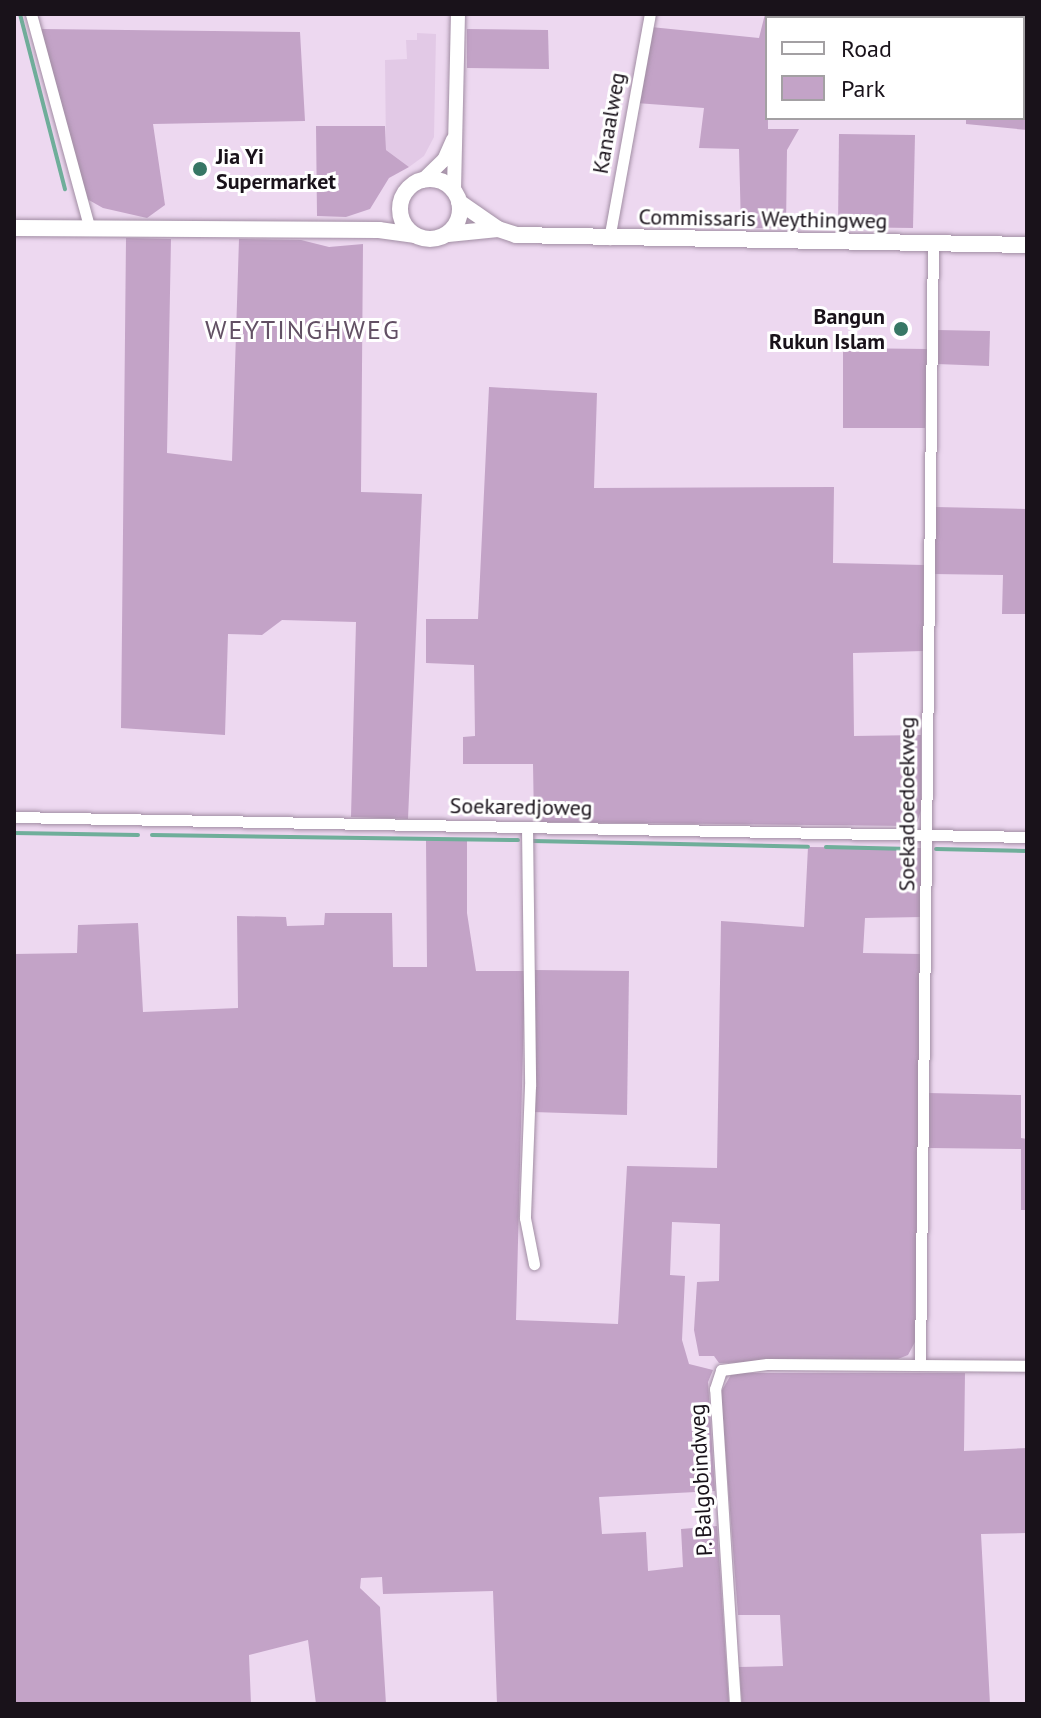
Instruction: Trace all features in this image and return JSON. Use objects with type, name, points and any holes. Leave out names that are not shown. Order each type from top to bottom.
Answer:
[{"type":"main road","points":[[14,228],[359,232],[432,239],[448,234],[460,213],[457,196],[436,180],[422,181],[383,222],[359,232]]},
{"type":"main road","name":"Commissaris Weythingweg","points":[[457,196],[498,229]]},
{"type":"main road","points":[[401,202],[402,221],[414,235]]},
{"type":"main road","name":"Commissaris Weythingweg","points":[[448,234],[498,229],[609,239],[1027,245]]},
{"type":"street","points":[[31,14],[90,229]]},
{"type":"street","points":[[457,196],[458,14]]},
{"type":"street","name":"Kanaalweg","points":[[609,239],[650,14]]},
{"type":"street","points":[[422,181],[444,160],[458,124]]},
{"type":"street","name":"Soekadoedoekweg","points":[[920,1365],[933,243]]},
{"type":"street","name":"Soekaredjoweg","points":[[14,817],[1027,837]]},
{"type":"street","points":[[527,827],[530,1086],[525,1218],[534,1264]]},
{"type":"street","name":"P. Balgobindweg","points":[[735,1704],[715,1389],[721,1370],[767,1364],[1027,1366]]},
{"type":"shaded area","points":[[417,33],[436,34],[434,137],[424,156],[409,167],[386,150],[385,60],[407,59],[406,40],[417,40]]},
{"type":"green space","points":[[765,14],[1027,14],[1027,130],[966,124],[966,120],[1025,120],[1025,16],[765,16],[765,120],[768,120],[768,129],[799,129],[787,150],[786,228],[741,228],[739,149],[699,148],[704,108],[636,103],[651,27],[759,38]]},
{"type":"green space","points":[[41,29],[300,32],[305,121],[153,124],[165,205],[147,218],[103,208],[87,199]]},
{"type":"green space","points":[[467,29],[548,30],[549,69],[467,68]]},
{"type":"green space","points":[[316,126],[385,126],[386,150],[409,167],[389,178],[370,209],[346,217],[317,216]]},
{"type":"green space","points":[[839,134],[915,135],[913,228],[838,227]]},
{"type":"green space","points":[[126,238],[171,239],[167,453],[232,461],[239,239],[301,240],[329,247],[363,244],[361,492],[422,494],[408,819],[351,817],[356,622],[282,620],[262,635],[228,634],[225,735],[121,728]]},
{"type":"green space","points":[[937,330],[990,331],[989,366],[937,364]]},
{"type":"green space","points":[[843,348],[927,349],[925,428],[843,428]]},
{"type":"green space","points":[[489,387],[597,393],[594,488],[834,487],[833,563],[924,565],[923,651],[853,653],[854,736],[921,735],[921,810],[916,826],[534,822],[533,764],[463,764],[463,737],[475,736],[474,665],[426,663],[426,619],[478,619]]},
{"type":"green space","points":[[935,507],[1027,509],[1027,614],[1002,614],[1003,575],[933,574]]},
{"type":"green space","points":[[426,839],[467,839],[467,913],[476,971],[525,971],[516,1320],[618,1324],[627,1166],[717,1168],[721,921],[804,927],[808,847],[922,848],[922,917],[865,918],[863,953],[921,954],[915,1342],[908,1355],[898,1359],[719,1363],[714,1356],[699,1356],[694,1330],[697,1282],[719,1281],[720,1224],[672,1222],[670,1275],[685,1276],[682,1340],[689,1364],[713,1370],[708,1382],[715,1491],[599,1497],[602,1534],[646,1532],[648,1571],[683,1567],[681,1529],[717,1526],[729,1704],[497,1704],[493,1591],[383,1594],[382,1577],[361,1578],[360,1588],[380,1607],[386,1704],[316,1704],[308,1640],[249,1655],[251,1704],[14,1704],[14,954],[77,953],[78,925],[138,923],[143,1012],[238,1008],[237,916],[286,917],[287,926],[324,925],[325,913],[392,913],[393,967],[427,967]]},
{"type":"green space","points":[[535,970],[629,971],[627,1115],[533,1112]]},
{"type":"green space","points":[[928,1093],[1021,1095],[1021,1138],[1027,1139],[1027,1210],[1021,1210],[1021,1149],[929,1148]]},
{"type":"green space","points":[[732,1373],[965,1373],[964,1451],[1027,1448],[1027,1533],[981,1534],[990,1704],[742,1704],[739,1667],[783,1666],[780,1615],[738,1615],[721,1392]]},
{"type":"waterway","points":[[20,14],[65,189]]},
{"type":"waterway","points":[[14,833],[138,835]]},
{"type":"waterway","points":[[152,835],[518,840]]},
{"type":"waterway","points":[[533,841],[808,847]]},
{"type":"waterway","points":[[826,847],[911,849]]},
{"type":"waterway","points":[[936,849],[1027,851]]},
{"type":"place","name":"Jia Yi Supermarket","points":[[200,169]]},
{"type":"place","name":"Bangun Rukun Islam","points":[[901,329]]},
{"type":"district","name":"WEYTINGHWEG","points":[[303,330]]}]
